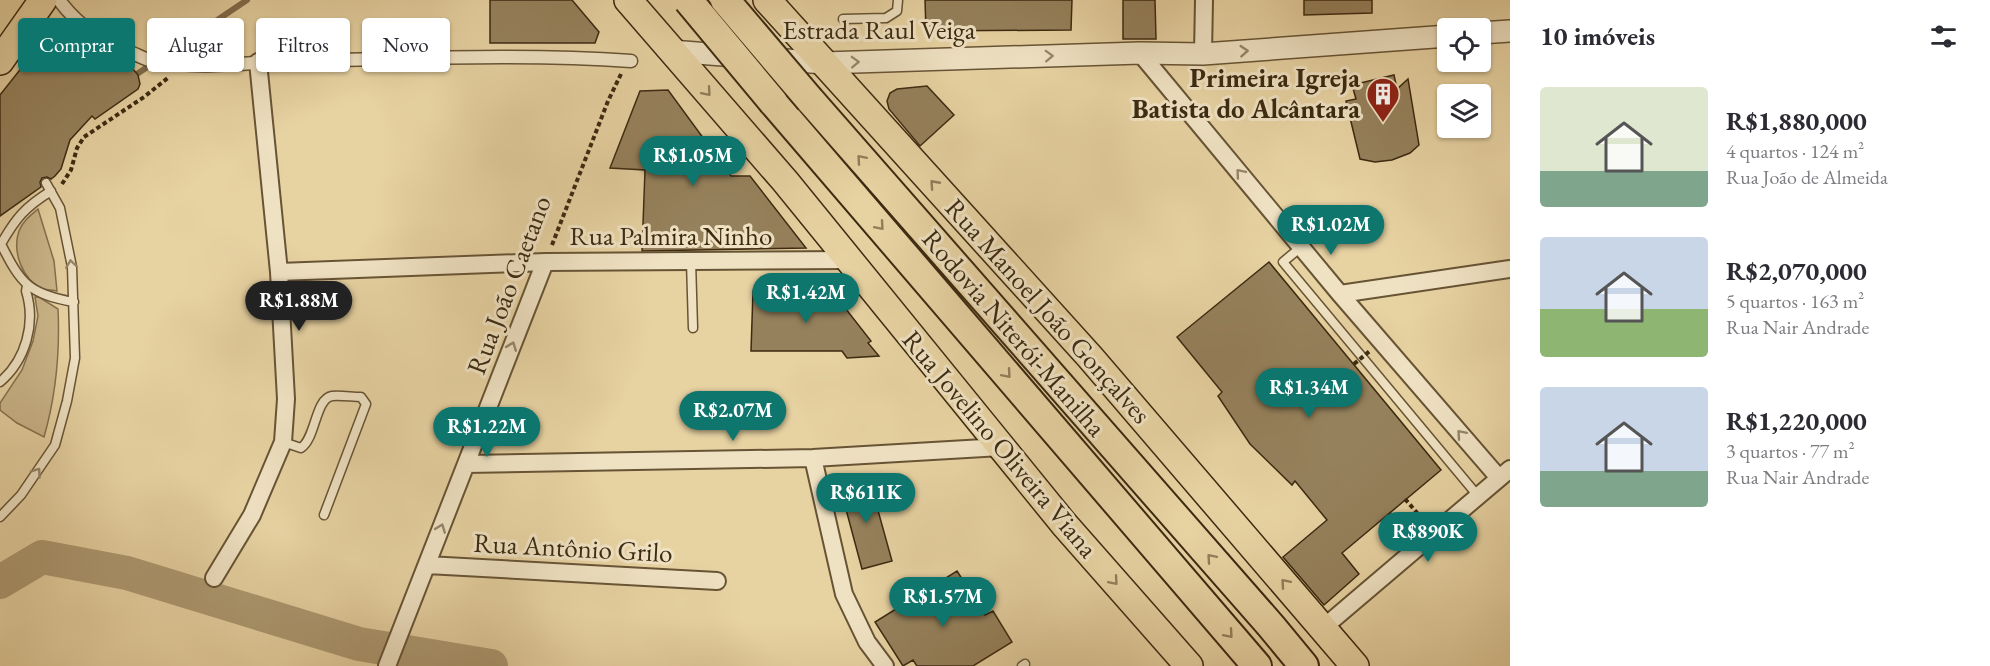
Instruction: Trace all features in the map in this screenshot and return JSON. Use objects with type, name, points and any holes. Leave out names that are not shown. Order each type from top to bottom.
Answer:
[{"type":"highway","name":"Rodovia Niterói-Manilha","points":[[688,0],[1257,666]]},
{"type":"highway","name":"Rodovia Niterói-Manilha","points":[[724,0],[1304,666]]},
{"type":"main road","points":[[0,61],[43,0]]},
{"type":"main road","name":"Rua Jovelino Oliveira Viana","points":[[628,0],[785,181],[1064,524],[1189,666]]},
{"type":"main road","name":"Rua Manoel João Gonçalves","points":[[767,0],[1090,357],[1355,666]]},
{"type":"street","points":[[59,0],[69,14],[85,28],[147,59]]},
{"type":"street","points":[[1203,54],[1204,0]]},
{"type":"street","points":[[1491,32],[1510,31]]},
{"type":"street","name":"Estrada Raul Veiga","points":[[670,51],[824,63],[1140,53],[1203,54],[1437,37]]},
{"type":"street","points":[[1140,53],[1340,294],[1505,474],[1323,628]]},
{"type":"street","points":[[350,60],[554,56],[631,61]]},
{"type":"street","points":[[214,578],[252,515],[283,442],[286,399],[279,272],[259,72]]},
{"type":"street","name":"Rua Palmira Ninho","points":[[279,272],[545,262],[849,260]]},
{"type":"street","name":"Rua João Caetano","points":[[389,662],[545,262]]},
{"type":"street","points":[[1340,294],[1510,269]]},
{"type":"street","points":[[466,464],[813,458],[1001,447]]},
{"type":"street","points":[[813,458],[844,594],[867,642],[885,666]]},
{"type":"street","name":"Rua Antônio Grilo","points":[[427,565],[717,581]]},
{"type":"lane","points":[[843,19],[886,18],[897,11],[898,0]]},
{"type":"lane","points":[[0,517],[21,495],[56,445],[75,358],[74,302],[72,267],[60,208],[48,187],[17,216],[0,244],[19,277],[27,286],[43,295],[74,302]]},
{"type":"lane","points":[[1301,247],[1283,262],[1478,496]]},
{"type":"lane","points":[[691,261],[693,328]]},
{"type":"lane","points":[[0,382],[17,362],[27,340],[31,321],[27,286]]},
{"type":"lane","points":[[283,442],[301,448],[307,444],[323,401],[329,396],[361,397],[366,404],[324,515]]},
{"type":"path","name":"Rua João Caetano","points":[[545,262],[608,101],[622,70],[631,61]]},
{"type":"path","points":[[48,187],[64,183],[71,170],[76,148],[84,137],[144,98],[176,72]]},
{"type":"path","points":[[1354,364],[1371,350]]},
{"type":"path","points":[[1405,499],[1419,515]]},
{"type":"path","points":[[1389,513],[1402,529]]},
{"type":"shaded area","points":[[38,209],[54,261],[57,291],[43,289],[29,279],[18,256],[19,231],[25,221]]},
{"type":"shaded area","points":[[35,297],[39,297],[58,309],[56,373],[52,405],[44,437],[17,423],[0,410],[0,403],[22,370],[33,341],[38,316]]},
{"type":"building","points":[[490,0],[572,0],[599,32],[595,43],[490,43]]},
{"type":"building","points":[[925,0],[1072,0],[1071,30],[926,31]]},
{"type":"building","points":[[1123,0],[1155,0],[1156,39],[1123,39]]},
{"type":"building","points":[[1304,0],[1372,0],[1372,13],[1304,15]]},
{"type":"building","points":[[135,71],[140,84],[138,89],[95,119],[92,116],[70,140],[61,169],[55,176],[51,179],[42,178],[41,187],[0,216],[0,95],[18,72]]},
{"type":"building","name":"Primeira Igreja Batista do Alcântara","points":[[1394,75],[1397,89],[1408,79],[1419,145],[1410,153],[1392,160],[1375,162],[1360,159],[1346,101],[1356,99],[1352,85]]},
{"type":"building","points":[[927,86],[954,115],[920,146],[889,109],[887,101],[890,93],[897,89]]},
{"type":"building","points":[[668,90],[731,176],[750,176],[806,248],[642,251],[645,170],[610,168],[640,91]]},
{"type":"building","points":[[1269,262],[1441,470],[1342,553],[1359,574],[1324,605],[1283,557],[1327,520],[1295,481],[1292,485],[1250,444],[1218,396],[1222,392],[1177,337]]},
{"type":"building","points":[[831,290],[871,341],[868,343],[879,356],[847,358],[842,351],[751,351],[753,291]]},
{"type":"building","points":[[869,478],[892,561],[862,569],[840,487]]},
{"type":"building","points":[[957,571],[985,615],[993,611],[1012,642],[973,666],[917,666],[913,660],[903,666],[875,622]]},
{"type":"waterway","points":[[131,78],[247,0]]},
{"type":"waterway","points":[[0,582],[42,557],[127,573],[359,644],[491,666]]},
{"type":"place","name":"Primeira Igreja Batista do Alcântara","points":[[1383,123]]}]
